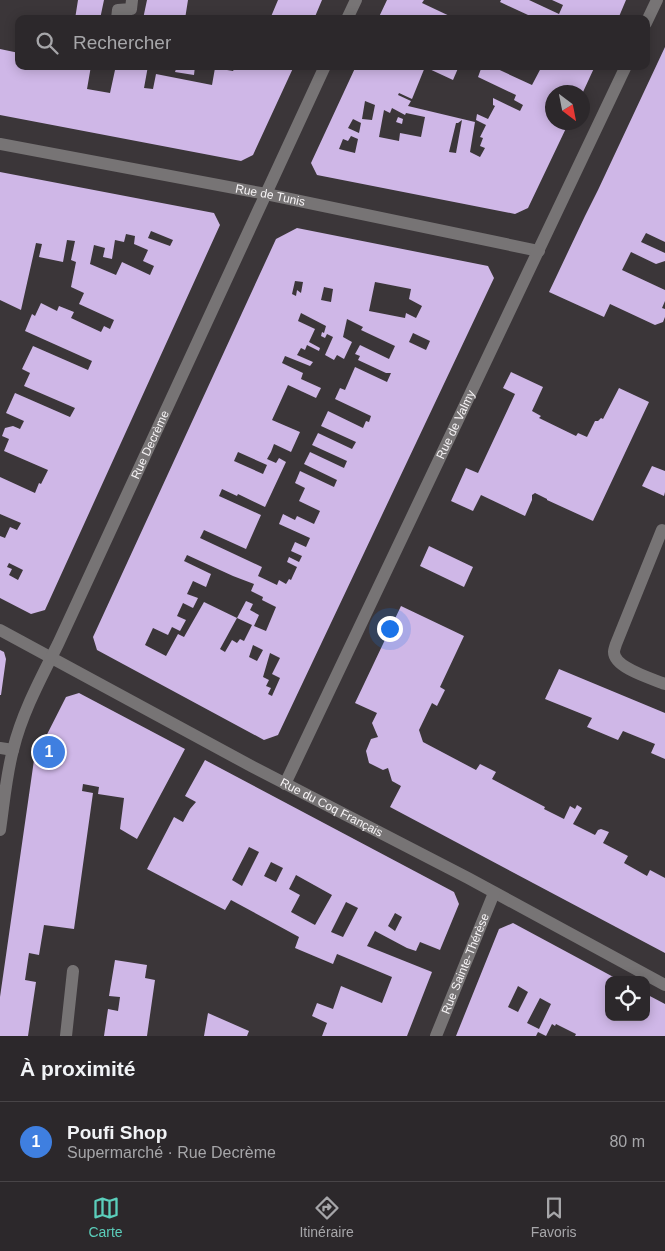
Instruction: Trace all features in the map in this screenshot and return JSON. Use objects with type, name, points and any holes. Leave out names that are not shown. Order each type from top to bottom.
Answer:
[{"type":"street","points":[[117,15],[118,10],[130,9],[132,0]]},
{"type":"street","points":[[350,15],[356,0]]},
{"type":"street","points":[[650,15],[657,0]]},
{"type":"street","name":"Rue Decrème","points":[[0,830],[6,749],[52,657],[324,70]]},
{"type":"street","name":"Rue de Valmy","points":[[286,784],[624,70]]},
{"type":"street","name":"Rue de Tunis","points":[[0,144],[266,194],[539,251]]},
{"type":"street","points":[[662,530],[614,652],[616,658],[628,669],[665,684]]},
{"type":"street","name":"Rue du Coq Français","points":[[0,630],[286,784],[468,878],[665,985]]},
{"type":"street","name":"Rue Sainte-Thérèse","points":[[436,1036],[494,893]]},
{"type":"street","points":[[66,1036],[73,971]]},
{"type":"building","points":[[78,0],[104,0],[101,15],[76,15]]},
{"type":"building","points":[[147,0],[188,0],[186,15],[144,15]]},
{"type":"building","points":[[278,0],[322,0],[316,15],[272,15]]},
{"type":"building","points":[[387,0],[424,0],[422,3],[448,15],[380,15]]},
{"type":"building","points":[[501,0],[529,0],[559,14],[563,5],[552,0],[626,0],[620,15],[528,15],[500,2]]},
{"type":"building","points":[[665,47],[665,242],[646,233],[641,242],[665,253],[665,261],[656,264],[631,252],[622,270],[665,290],[665,301],[662,308],[665,309],[665,317],[663,322],[655,325],[610,304],[604,317],[549,292]]},
{"type":"building","points":[[0,49],[15,52],[15,70],[90,70],[87,89],[110,93],[115,70],[147,70],[144,88],[153,89],[156,74],[212,85],[215,70],[292,70],[253,155],[241,161],[0,115]]},
{"type":"building","points":[[176,70],[195,70],[194,75],[175,72]]},
{"type":"building","points":[[354,70],[424,70],[412,99],[399,93],[398,95],[411,101],[408,106],[475,122],[470,152],[480,157],[485,148],[480,146],[483,138],[480,137],[486,125],[476,120],[477,114],[488,119],[495,106],[493,105],[493,98],[520,111],[523,105],[514,100],[516,95],[478,77],[481,70],[500,70],[532,85],[540,70],[593,70],[586,85],[545,85],[545,130],[565,130],[528,208],[515,214],[317,175],[311,163]],"holes":[[[365,101],[375,105],[372,120],[362,119]],[[392,108],[405,115],[406,113],[425,117],[421,137],[400,133],[399,141],[379,137],[384,110],[390,113]],[[353,119],[361,123],[359,133],[348,128]],[[462,120],[456,153],[449,152],[456,123]],[[351,136],[358,139],[355,153],[339,149],[343,139],[348,141]]]},
{"type":"building","points":[[431,70],[457,70],[453,80]]},
{"type":"building","points":[[398,117],[403,119],[402,124],[396,122]]},
{"type":"building","points":[[0,172],[214,213],[220,225],[45,610],[31,614],[0,598],[0,536],[5,538],[10,527],[17,530],[21,523],[0,514],[0,477],[35,493],[48,470],[4,451],[9,439],[2,436],[5,428],[13,426],[20,429],[24,421],[6,413],[15,393],[70,417],[75,408],[24,386],[30,373],[22,369],[33,346],[88,370],[92,361],[25,331],[32,314],[35,316],[41,303],[57,311],[59,306],[74,312],[71,318],[101,332],[104,326],[110,329],[114,320],[79,304],[84,293],[71,287],[76,262],[71,260],[75,241],[67,240],[63,262],[39,257],[42,244],[36,243],[21,310],[0,300]],"holes":[[[151,231],[173,240],[170,246],[148,238]],[[126,234],[135,236],[134,244],[148,250],[143,261],[154,266],[150,275],[122,262],[116,275],[90,264],[94,245],[105,248],[103,257],[112,259],[115,240],[124,242]],[[9,563],[23,570],[18,580],[9,575],[12,569],[7,567]]]},
{"type":"building","points":[[297,228],[488,266],[494,278],[278,735],[264,740],[97,650],[93,637],[276,239]],"holes":[[[295,281],[303,282],[301,293],[297,290],[296,296],[292,294]],[[375,282],[411,289],[409,299],[422,306],[416,318],[406,313],[405,318],[369,311]],[[324,287],[333,289],[331,302],[321,300]],[[301,313],[326,326],[321,336],[325,338],[327,334],[333,337],[325,355],[334,360],[337,355],[344,359],[352,342],[343,337],[347,319],[363,327],[361,330],[395,346],[389,359],[360,345],[355,354],[360,356],[358,360],[386,373],[391,373],[387,382],[355,367],[345,390],[340,388],[335,399],[371,416],[369,422],[366,421],[363,428],[328,411],[321,426],[356,442],[352,449],[318,433],[312,445],[347,461],[344,468],[310,452],[304,464],[337,480],[334,487],[300,471],[295,483],[305,488],[299,501],[320,511],[314,524],[297,516],[295,520],[283,514],[279,524],[310,538],[306,547],[295,542],[291,551],[302,556],[299,562],[289,557],[287,562],[297,567],[291,580],[289,579],[286,584],[279,580],[277,585],[258,576],[262,567],[200,538],[204,530],[246,549],[261,515],[219,496],[222,489],[237,496],[238,494],[265,507],[286,462],[279,458],[276,463],[267,459],[274,444],[291,452],[300,432],[272,420],[288,385],[316,398],[321,388],[301,379],[303,373],[282,363],[285,356],[310,366],[313,362],[297,355],[301,348],[305,350],[307,345],[319,351],[320,348],[309,342],[315,329],[298,321]],[[413,333],[430,341],[426,350],[409,342]],[[238,452],[267,465],[263,474],[234,461]],[[187,555],[254,584],[251,591],[263,597],[262,600],[276,607],[266,631],[254,626],[259,615],[250,610],[253,604],[246,601],[237,618],[204,602],[184,637],[178,634],[166,656],[145,645],[153,628],[168,635],[172,627],[180,631],[186,620],[177,616],[183,603],[193,608],[198,598],[187,594],[193,581],[206,587],[211,574],[184,561]],[[237,618],[252,625],[244,641],[240,639],[237,643],[232,640],[225,652],[220,649]],[[253,645],[263,650],[257,661],[249,657]],[[270,653],[280,658],[272,674],[280,678],[272,696],[268,694],[271,688],[266,686],[269,680],[263,677]]]},
{"type":"building","points":[[511,372],[543,387],[532,411],[541,416],[539,418],[576,436],[578,433],[587,437],[595,421],[603,419],[619,388],[649,402],[593,521],[535,493],[532,495],[532,500],[525,516],[481,495],[473,511],[451,501],[466,468],[478,473],[515,394],[503,388]]},
{"type":"building","points":[[652,466],[665,471],[664,496],[642,486]]},
{"type":"building","points":[[429,546],[473,567],[464,587],[420,566]]},
{"type":"building","points":[[401,606],[464,636],[440,687],[445,690],[437,706],[432,703],[419,730],[423,742],[476,770],[480,764],[496,772],[492,779],[564,819],[570,806],[575,809],[577,805],[582,808],[573,824],[595,835],[601,829],[609,832],[603,843],[628,856],[624,863],[647,876],[650,870],[665,878],[665,953],[390,807],[401,786],[392,781],[388,768],[383,770],[369,763],[366,751],[371,739],[378,737],[372,723],[377,713],[355,703]]},
{"type":"building","points":[[0,650],[4,652],[6,659],[1,695],[0,695]]},
{"type":"building","points":[[559,669],[665,713],[665,759],[651,753],[655,744],[623,731],[618,740],[587,727],[592,718],[545,699]]},
{"type":"building","points":[[79,693],[185,749],[137,839],[120,829],[124,798],[98,794],[99,787],[83,784],[82,791],[93,793],[74,929],[44,925],[39,955],[29,953],[25,980],[36,982],[28,1036],[0,1036],[0,997],[34,760],[66,697]]},
{"type":"building","points":[[205,760],[454,892],[459,904],[440,950],[420,942],[416,951],[375,931],[367,946],[432,972],[407,1036],[322,1036],[327,1023],[312,1016],[317,1003],[333,1009],[341,986],[382,1003],[392,977],[337,954],[333,964],[295,948],[299,937],[231,900],[225,910],[147,869],[174,817],[183,822],[196,802],[185,796]],"holes":[[[249,847],[259,852],[242,886],[232,880]],[[271,862],[283,868],[276,882],[264,876]],[[296,875],[332,895],[315,925],[291,912],[300,895],[289,889]],[[346,902],[358,908],[343,937],[331,932]],[[395,913],[402,917],[395,931],[388,926]]]},
{"type":"building","points":[[513,923],[612,976],[605,976],[605,1021],[650,1021],[650,996],[665,1004],[665,1036],[575,1036],[576,1034],[556,1024],[555,1026],[552,1024],[546,1036],[538,1032],[536,1036],[456,1036],[499,929]],"holes":[[[518,986],[528,992],[518,1012],[508,1007]],[[540,998],[551,1004],[539,1029],[527,1023]]]},
{"type":"building","points":[[115,960],[147,965],[145,978],[155,980],[147,1036],[104,1036],[108,1009],[118,1011],[120,997],[109,996]]},
{"type":"building","points":[[208,1013],[249,1031],[247,1036],[204,1036]]},
{"type":"place","name":"Poufi Shop","points":[[49,752]]}]
